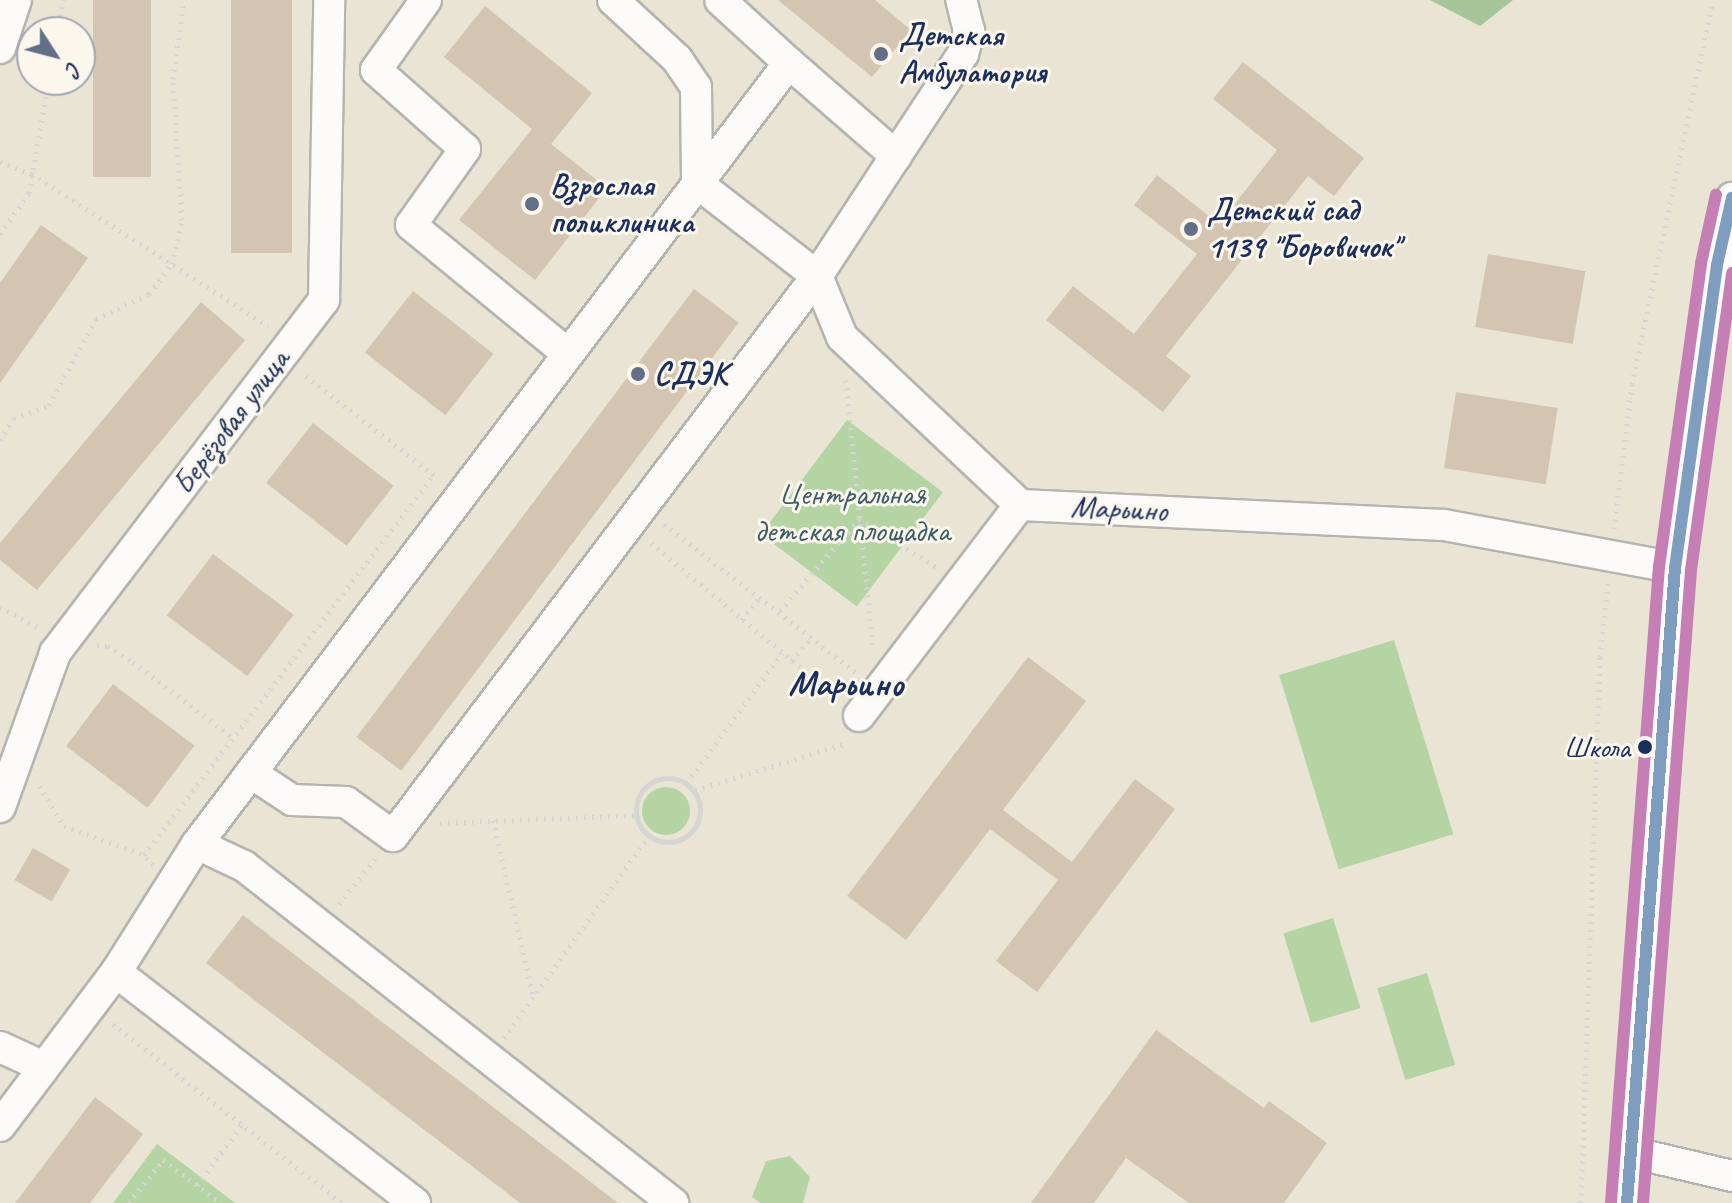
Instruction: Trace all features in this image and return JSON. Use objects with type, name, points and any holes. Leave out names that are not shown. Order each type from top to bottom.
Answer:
[{"type":"street","points":[[0,48],[16,0]]},
{"type":"street","name":"Берёзовая улица","points":[[0,807],[55,653],[324,300],[329,0]]},
{"type":"street","points":[[426,0],[376,70],[465,149],[411,225],[568,354]]},
{"type":"street","points":[[613,0],[677,59],[696,87],[697,183]]},
{"type":"street","points":[[720,0],[896,156]]},
{"type":"street","points":[[251,773],[292,800],[346,802],[397,830],[817,276],[963,54],[969,31],[961,0]]},
{"type":"street","points":[[0,1126],[116,972],[197,844],[789,63]]},
{"type":"street","points":[[697,183],[817,276],[842,337],[1020,505],[878,689],[857,729]]},
{"type":"street","points":[[1627,1203],[1675,568],[1724,268],[1732,198]]},
{"type":"street","name":"Марьино","points":[[1020,505],[1444,525],[1675,568]]},
{"type":"street","points":[[197,844],[244,866],[673,1203]]},
{"type":"street","points":[[116,972],[415,1203]]},
{"type":"street","points":[[0,1047],[44,1067]]},
{"type":"street","points":[[1630,1152],[1732,1176]]},
{"type":"path","points":[[0,440],[14,418],[49,405],[96,319],[149,294],[172,264],[182,220],[173,79],[184,0]]},
{"type":"path","points":[[1581,1203],[1600,657],[1611,555],[1632,384],[1713,0]]},
{"type":"path","points":[[0,234],[29,193],[46,96]]},
{"type":"path","points":[[0,162],[32,174],[292,342],[302,373],[434,475],[144,855]]},
{"type":"path","points":[[842,337],[878,689]]},
{"type":"path","points":[[634,517],[672,525],[878,689]]},
{"type":"path","points":[[634,517],[655,549],[792,661],[857,729],[695,790]]},
{"type":"path","points":[[859,519],[960,581]]},
{"type":"path","points":[[780,611],[859,519]]},
{"type":"path","points":[[742,620],[761,596]]},
{"type":"path","points":[[0,607],[64,642]]},
{"type":"path","points":[[792,661],[812,637]]},
{"type":"path","points":[[108,646],[233,738]]},
{"type":"path","points":[[687,783],[782,653]]},
{"type":"path","points":[[662,777],[687,783],[695,790],[700,805],[695,830],[673,843],[648,837],[635,815],[640,790],[662,777]]},
{"type":"path","points":[[47,799],[64,826],[144,855],[172,884]]},
{"type":"path","points":[[322,927],[397,830],[493,820],[635,815]]},
{"type":"path","points":[[493,820],[534,996]]},
{"type":"path","points":[[489,1058],[648,837]]},
{"type":"path","points":[[90,1006],[342,1203]]},
{"type":"path","points":[[197,1185],[242,1125]]},
{"type":"path","points":[[129,1203],[163,1160],[221,1203]]},
{"type":"green space","points":[[1430,0],[1513,0],[1480,26]]},
{"type":"green space","name":"Центральная детская площадка","points":[[847,420],[943,492],[857,606],[761,534]]},
{"type":"green space","points":[[1394,640],[1453,834],[1339,869],[1279,675]]},
{"type":"green space","points":[[666,787],[683,794],[690,811],[683,828],[666,835],[649,828],[642,811],[649,794]]},
{"type":"green space","points":[[1333,918],[1360,1008],[1311,1023],[1283,933]]},
{"type":"green space","points":[[1427,973],[1455,1065],[1405,1080],[1377,988]]},
{"type":"green space","points":[[157,1144],[235,1203],[113,1203]]},
{"type":"green space","points":[[790,1156],[810,1177],[803,1203],[760,1203],[752,1197],[766,1161]]},
{"type":"building","points":[[93,0],[151,0],[151,177],[93,177],[96,16],[93,16]]},
{"type":"building","points":[[231,0],[292,0],[292,253],[231,253]]},
{"type":"building","points":[[778,0],[875,0],[911,30],[872,77]]},
{"type":"building","points":[[485,6],[592,93],[551,144],[607,188],[535,280],[459,220],[532,129],[444,57]]},
{"type":"building","points":[[1243,62],[1364,158],[1334,196],[1308,176],[1166,356],[1191,376],[1163,412],[1046,320],[1073,286],[1134,334],[1197,254],[1134,205],[1157,175],[1219,224],[1277,150],[1213,99]]},
{"type":"building","points":[[41,225],[88,258],[0,383],[0,283]]},
{"type":"building","points":[[1488,254],[1585,271],[1573,344],[1475,327]]},
{"type":"building","points":[[694,289],[739,323],[401,771],[356,737]]},
{"type":"building","points":[[413,291],[493,354],[445,415],[365,352]]},
{"type":"building","points":[[201,302],[245,340],[37,590],[0,560],[0,543]]},
{"type":"building","points":[[1456,392],[1558,408],[1546,484],[1444,468]]},
{"type":"building","points":[[313,423],[393,486],[347,546],[266,483]]},
{"type":"building","points":[[213,554],[294,615],[247,676],[167,615]]},
{"type":"building","points":[[1028,657],[1086,701],[1003,810],[1072,862],[1135,779],[1175,809],[1037,992],[996,961],[1058,880],[990,829],[906,940],[847,896]]},
{"type":"building","points":[[113,684],[194,745],[148,808],[66,746]]},
{"type":"building","points":[[33,848],[70,870],[52,902],[14,880]]},
{"type":"building","points":[[243,915],[618,1203],[520,1203],[206,963]]},
{"type":"building","points":[[1156,1030],[1264,1108],[1269,1101],[1327,1143],[1284,1203],[1189,1203],[1126,1158],[1094,1203],[1031,1203]]},
{"type":"building","points":[[95,1097],[143,1134],[90,1203],[15,1203]]},
{"type":"transit line","points":[[1611,1202],[1659,567],[1701,263],[1716,195]]},
{"type":"transit line","points":[[1627,1203],[1675,568],[1717,265],[1732,198]]},
{"type":"transit line","points":[[1643,1203],[1691,570],[1732,273]]},
{"type":"place","name":"Детская Амбулатория","points":[[881,54]]},
{"type":"place","name":"Взрослая поликлиника","points":[[532,204]]},
{"type":"place","name":"Детский сад 1139 \"Боровичок\"","points":[[1191,229]]},
{"type":"place","name":"СДЭК","points":[[638,374]]},
{"type":"place","name":"Школа","points":[[1645,747]]},
{"type":"district","name":"Марьино","points":[[846,684]]}]
